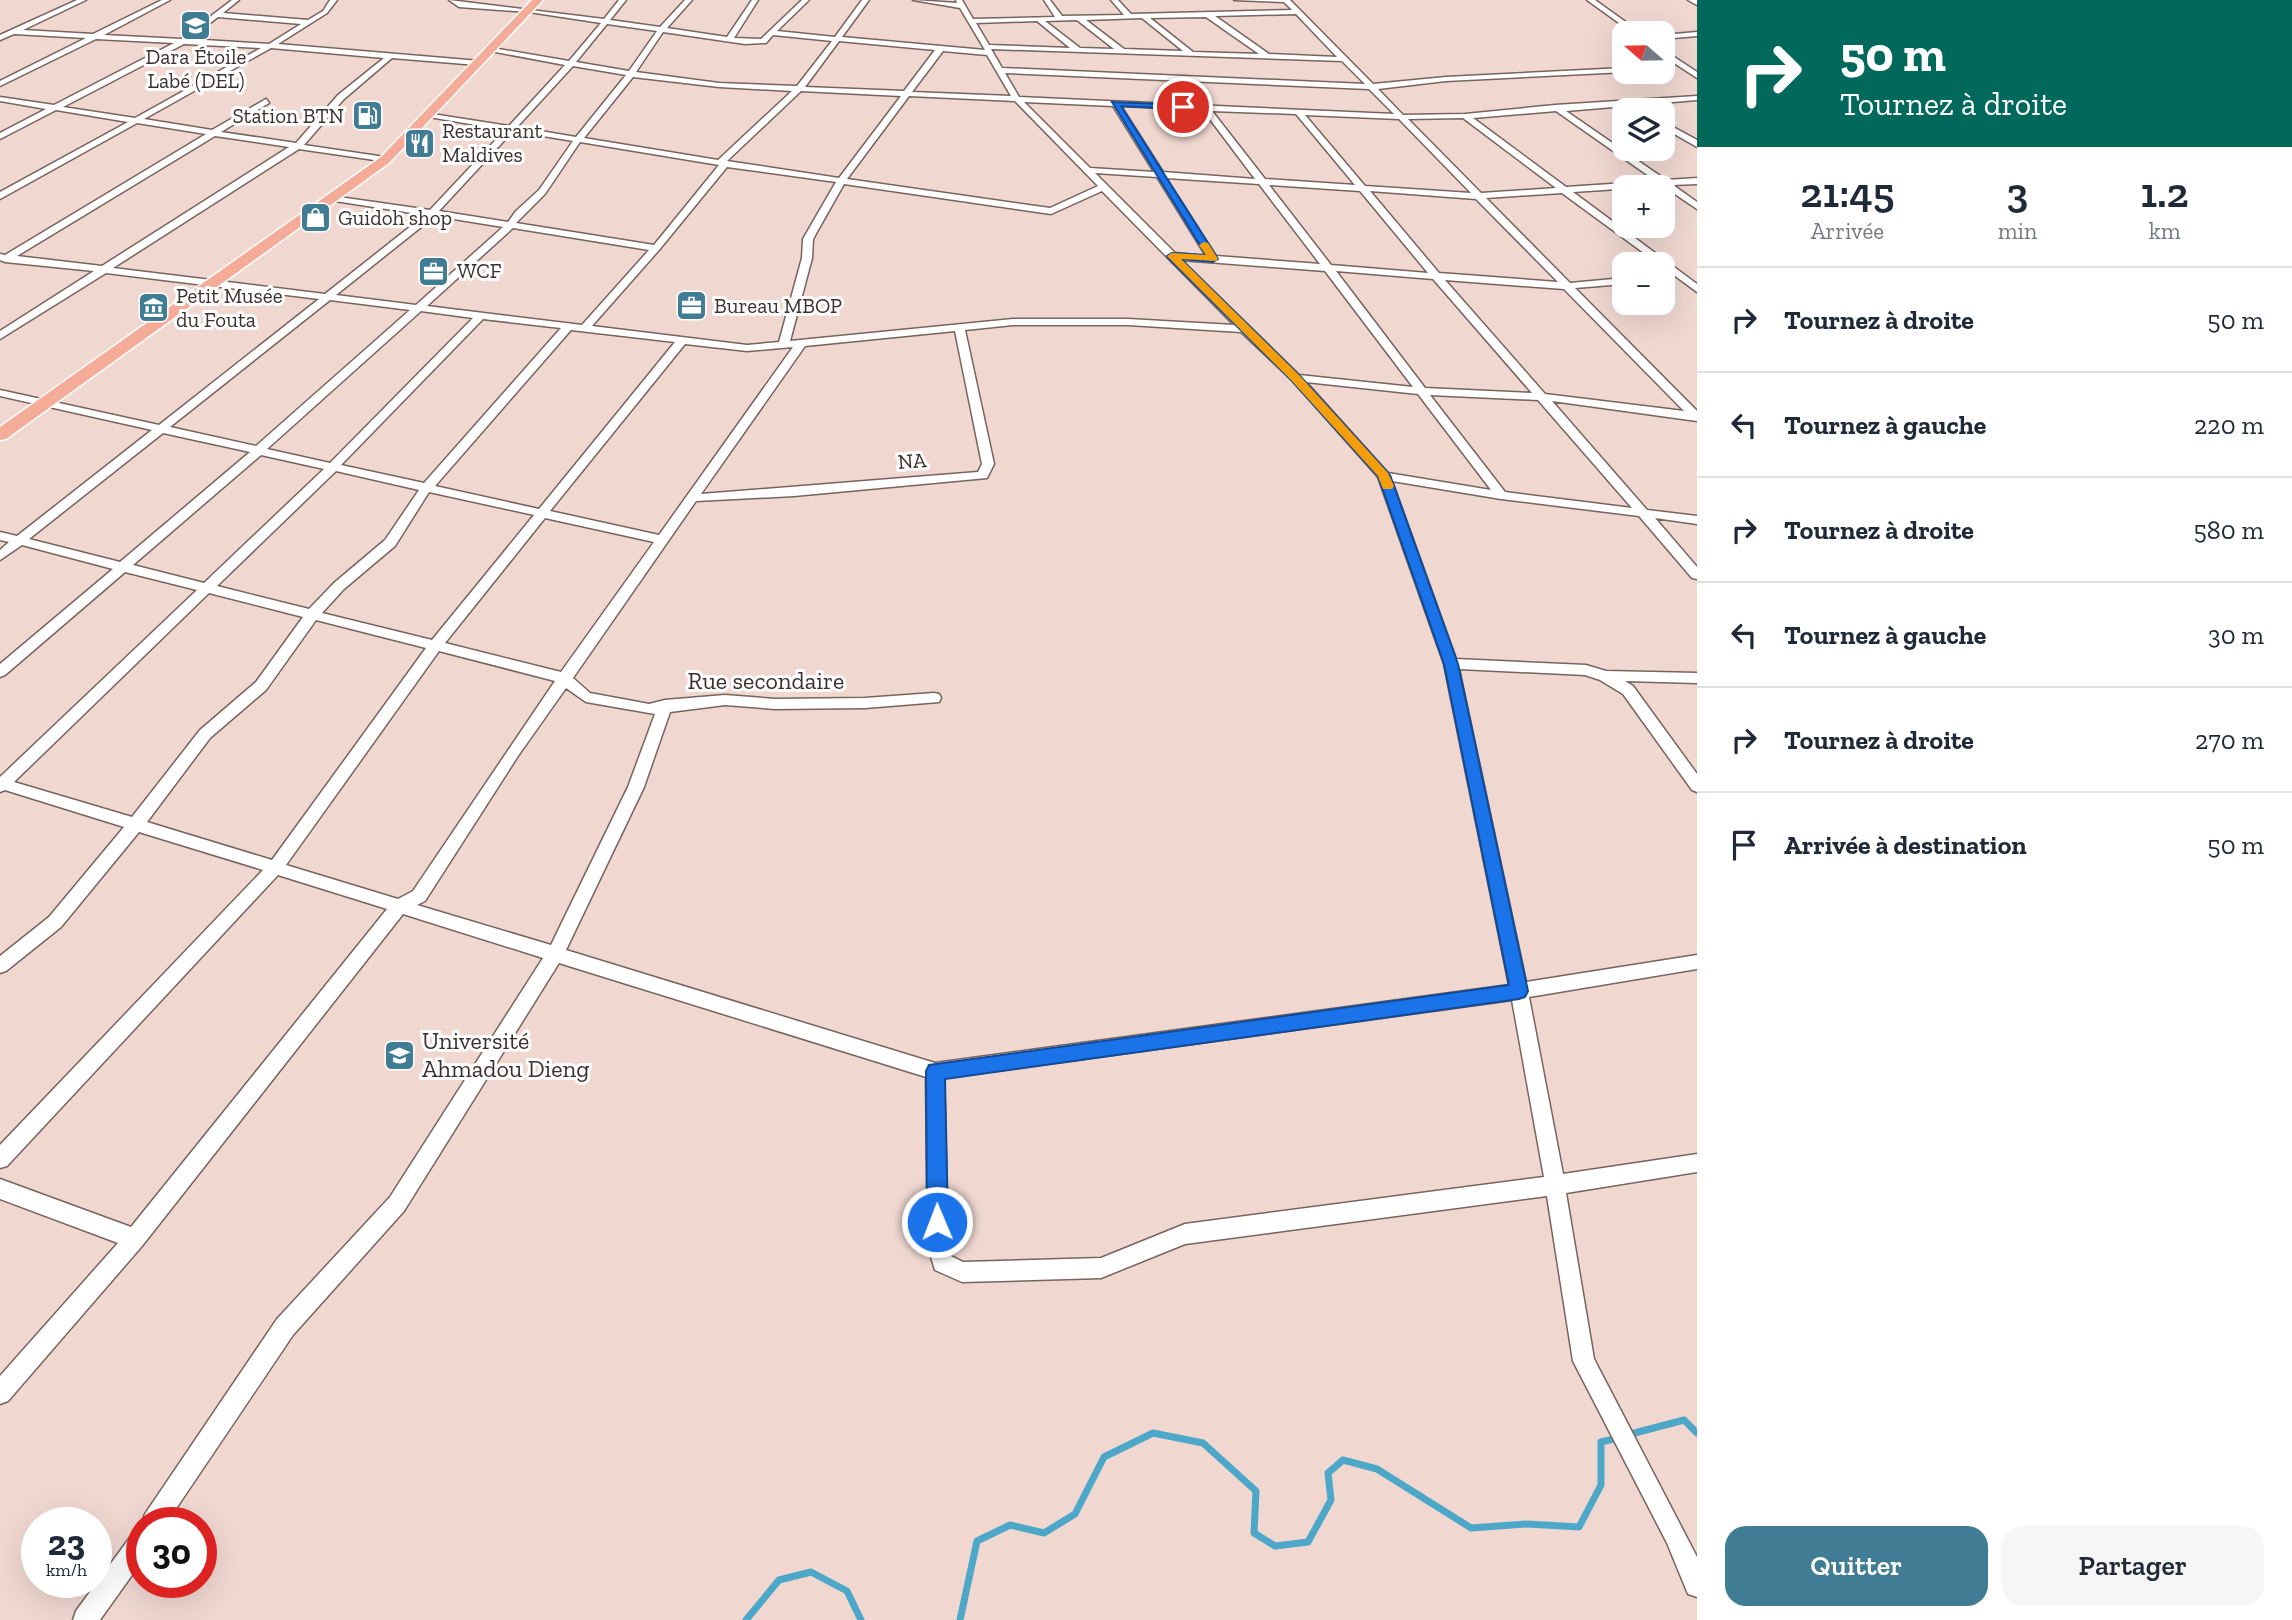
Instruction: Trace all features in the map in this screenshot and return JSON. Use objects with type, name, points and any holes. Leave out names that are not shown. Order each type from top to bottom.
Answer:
[{"type":"highway","points":[[0,435],[385,160],[533,5]]},
{"type":"street","points":[[0,38],[83,0]]},
{"type":"street","points":[[0,84],[167,0]]},
{"type":"street","points":[[0,136],[180,43],[236,0]]},
{"type":"street","points":[[0,196],[270,46],[330,8],[334,0]]},
{"type":"street","points":[[452,0],[459,5],[533,5],[608,20],[755,42],[763,41],[806,0]]},
{"type":"street","points":[[0,556],[431,215],[572,62],[623,0]]},
{"type":"street","points":[[0,672],[258,452],[509,227],[519,213],[542,192],[662,29],[689,0]]},
{"type":"street","points":[[729,40],[755,0]]},
{"type":"street","points":[[585,328],[656,248],[722,163],[799,89],[866,0]]},
{"type":"street","points":[[916,0],[961,3],[1016,98],[1244,329],[1296,378],[1384,475],[1451,664],[1519,991],[1584,1361],[1675,1535],[1697,1585]]},
{"type":"street","points":[[1047,0],[1060,18]]},
{"type":"street","points":[[1114,0],[1129,16]]},
{"type":"street","points":[[1237,0],[1286,0],[1696,417]]},
{"type":"street","points":[[1590,0],[1620,21]]},
{"type":"street","points":[[1691,0],[1697,3]]},
{"type":"street","points":[[971,21],[1297,12]]},
{"type":"street","points":[[1207,14],[1267,56]]},
{"type":"street","points":[[218,15],[309,22]]},
{"type":"street","points":[[1143,16],[1191,54]]},
{"type":"street","points":[[1079,18],[1121,51]]},
{"type":"street","points":[[1038,19],[1078,50]]},
{"type":"street","points":[[13,32],[270,46],[388,58],[477,63]]},
{"type":"street","points":[[771,33],[941,48],[1343,59]]},
{"type":"street","points":[[1675,36],[1697,34]]},
{"type":"street","points":[[0,1393],[135,1239],[399,906],[419,896],[433,877],[564,678],[691,498],[792,344],[808,239],[841,181],[941,48]]},
{"type":"street","points":[[490,49],[631,74],[719,85],[799,89],[1401,117],[1465,116],[1612,104]]},
{"type":"street","points":[[0,336],[299,145],[341,97],[388,58]]},
{"type":"street","points":[[1675,60],[1697,76]]},
{"type":"street","points":[[1675,67],[1684,66]]},
{"type":"street","points":[[1000,70],[1371,87],[1446,79],[1612,72]]},
{"type":"street","points":[[1675,100],[1697,98]]},
{"type":"street","points":[[0,99],[385,160]]},
{"type":"street","points":[[3,259],[211,132],[267,101]]},
{"type":"street","points":[[1115,103],[1213,259]]},
{"type":"street","points":[[1555,107],[1653,175]]},
{"type":"street","points":[[1206,108],[1501,495]]},
{"type":"street","points":[[1298,112],[1436,276],[1697,575]]},
{"type":"street","points":[[429,115],[577,141],[1051,211],[1103,187]]},
{"type":"street","points":[[1465,116],[1697,289]]},
{"type":"street","points":[[1675,131],[1697,144]]},
{"type":"street","points":[[1087,170],[1478,196],[1612,187]]},
{"type":"street","points":[[1675,182],[1697,181]]},
{"type":"street","points":[[1675,191],[1697,206]]},
{"type":"street","points":[[335,198],[656,248]]},
{"type":"street","points":[[1172,256],[1566,286],[1612,282]]},
{"type":"street","points":[[3,259],[747,348],[1013,321],[1128,322],[1244,329]]},
{"type":"street","points":[[1675,277],[1697,275]]},
{"type":"street","points":[[1,784],[332,468],[481,315]]},
{"type":"street","points":[[0,966],[55,922],[136,824],[205,734],[261,686],[312,615],[339,586],[390,542],[426,488],[569,326]]},
{"type":"street","name":"NA","points":[[691,498],[794,492],[983,475],[988,464],[961,331],[957,327]]},
{"type":"street","points":[[0,1160],[275,868],[435,646],[682,340]]},
{"type":"street","points":[[1296,378],[1422,391],[1543,397],[1696,417]]},
{"type":"street","points":[[0,393],[662,540]]},
{"type":"street","points":[[1682,403],[1697,401]]},
{"type":"street","points":[[1384,475],[1501,495],[1697,520]]},
{"type":"street","points":[[0,536],[564,678]]},
{"type":"street","points":[[1451,664],[1586,670],[1605,676],[1628,690],[1697,786]]},
{"type":"street","points":[[1605,676],[1697,678]]},
{"type":"street","name":"Rue secondaire","points":[[564,678],[586,697],[649,709],[725,700],[775,704],[865,703],[934,698]]},
{"type":"street","points":[[163,1507],[285,1327],[397,1204],[555,954],[636,787],[665,705]]},
{"type":"street","points":[[1,784],[935,1071],[1519,991],[1697,962]]},
{"type":"street","points":[[935,1071],[937,1247],[942,1264],[962,1272],[1101,1268],[1185,1234],[1555,1185],[1697,1163]]},
{"type":"street","points":[[0,1189],[135,1239]]},
{"type":"street","points":[[85,1620],[126,1562]]},
{"type":"waterway","points":[[1627,1435],[1684,1420],[1697,1433]]},
{"type":"waterway","points":[[960,1620],[977,1541],[1010,1525],[1044,1533],[1075,1514],[1104,1457],[1153,1433],[1203,1443],[1256,1491],[1254,1533],[1275,1546],[1308,1542],[1331,1500],[1328,1473],[1343,1460],[1377,1469],[1471,1528],[1527,1524],[1579,1527],[1601,1485],[1601,1442],[1618,1438]]},
{"type":"waterway","points":[[746,1620],[779,1580],[811,1572],[847,1591],[861,1620]]},
{"type":"slow traffic","points":[[1204,245],[1213,259],[1172,256],[1296,378],[1384,475],[1387,486]]},
{"type":"place","name":"Dara Étoile Labé (DEL)","points":[[196,25]]},
{"type":"place","name":"Station BTN","points":[[367,116]]},
{"type":"place","name":"Restaurant Maldives","points":[[419,143]]},
{"type":"place","name":"Guidoh shop","points":[[315,218]]},
{"type":"place","name":"WCF","points":[[434,271]]},
{"type":"place","name":"Bureau MBOP","points":[[691,306]]},
{"type":"place","name":"Petit Musée du Fouta","points":[[153,308]]},
{"type":"place","name":"Université Ahmadou Dieng","points":[[399,1055]]},
{"type":"route","points":[[937,1222],[935,1071],[1519,991],[1451,664],[1384,475],[1296,378],[1172,256],[1213,259],[1115,103],[1183,107]]}]
